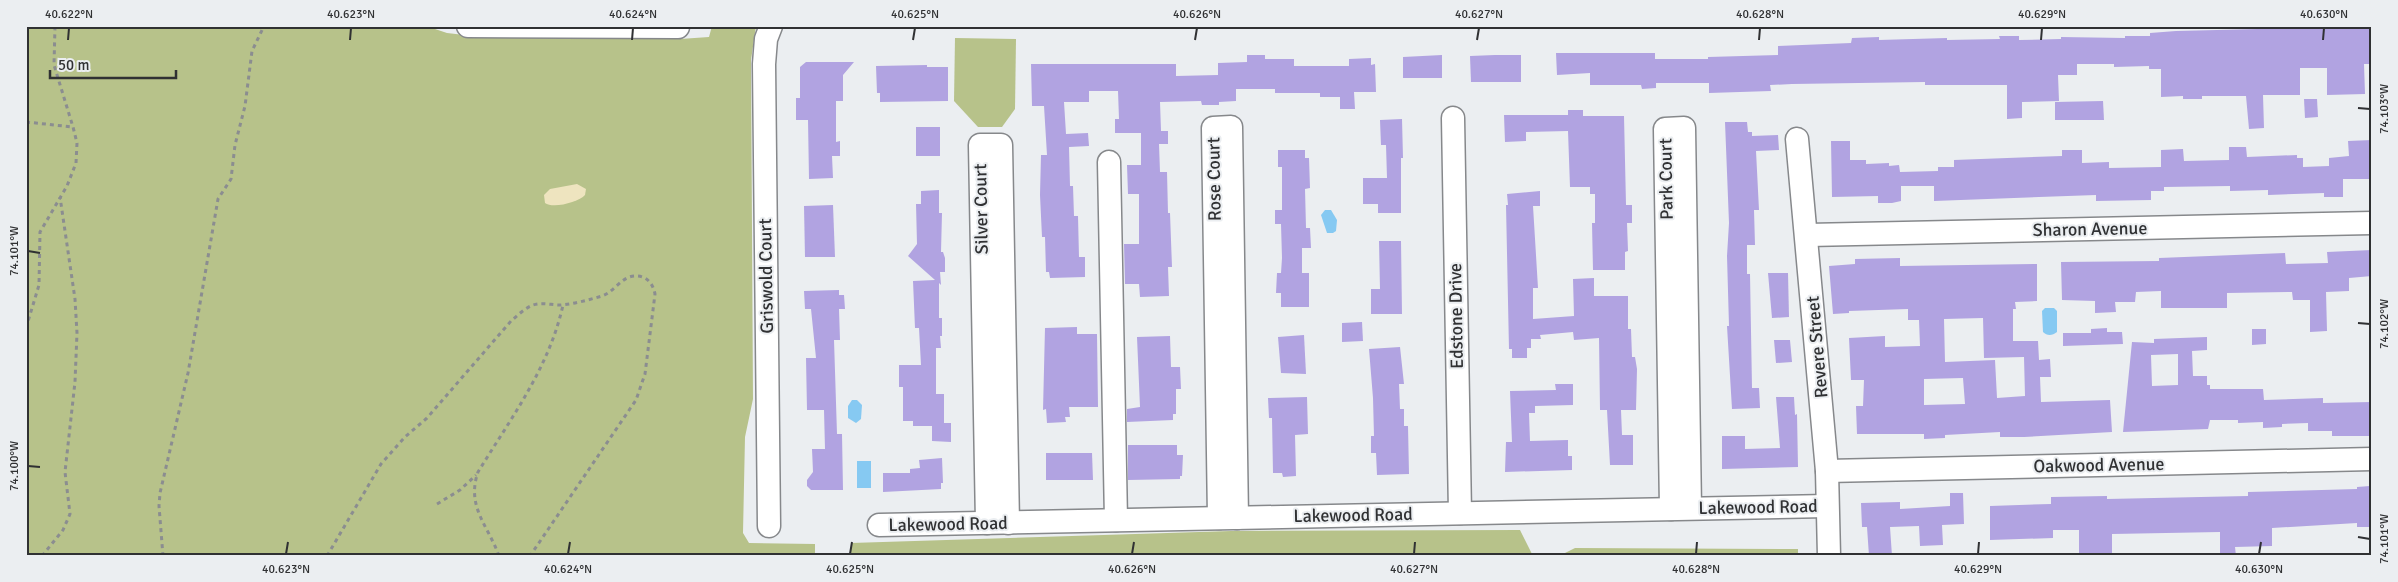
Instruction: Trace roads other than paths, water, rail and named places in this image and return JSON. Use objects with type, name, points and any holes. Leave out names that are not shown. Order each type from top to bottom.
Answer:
[{"type":"street","points":[[468,26],[678,27]]},
{"type":"street","name":"Griswold Court","points":[[769,526],[764,64],[766,39],[771,26]]},
{"type":"street","name":"Edstone Drive","points":[[1452,118],[1460,513]]},
{"type":"street","name":"Rose Court","points":[[1225,309],[1213,128],[1231,127],[1225,309],[1228,518]]},
{"type":"street","name":"Park Court","points":[[1677,301],[1665,129],[1684,128],[1677,301],[1680,508]]},
{"type":"street","name":"Revere Street","points":[[1798,139],[1808,235],[1827,471],[1829,556]]},
{"type":"street","name":"Silver Court","points":[[994,311],[980,145],[1001,145],[994,311],[998,523]]},
{"type":"street","points":[[1109,162],[1116,520]]},
{"type":"street","name":"Sharon Avenue","points":[[1808,235],[2372,223]]},
{"type":"street","name":"Oakwood Avenue","points":[[1827,471],[2372,459]]},
{"type":"street","name":"Lakewood Road","points":[[879,525],[1827,506]]},
{"type":"water","points":[[1325,210],[1331,210],[1337,220],[1336,231],[1333,233],[1327,233],[1321,215]]},
{"type":"water","points":[[2045,308],[2054,308],[2057,311],[2057,332],[2051,335],[2043,332],[2042,311]]},
{"type":"water","points":[[852,400],[857,400],[862,405],[861,419],[856,423],[848,418],[848,406]]},
{"type":"water","points":[[857,461],[871,461],[871,488],[857,488]]}]
